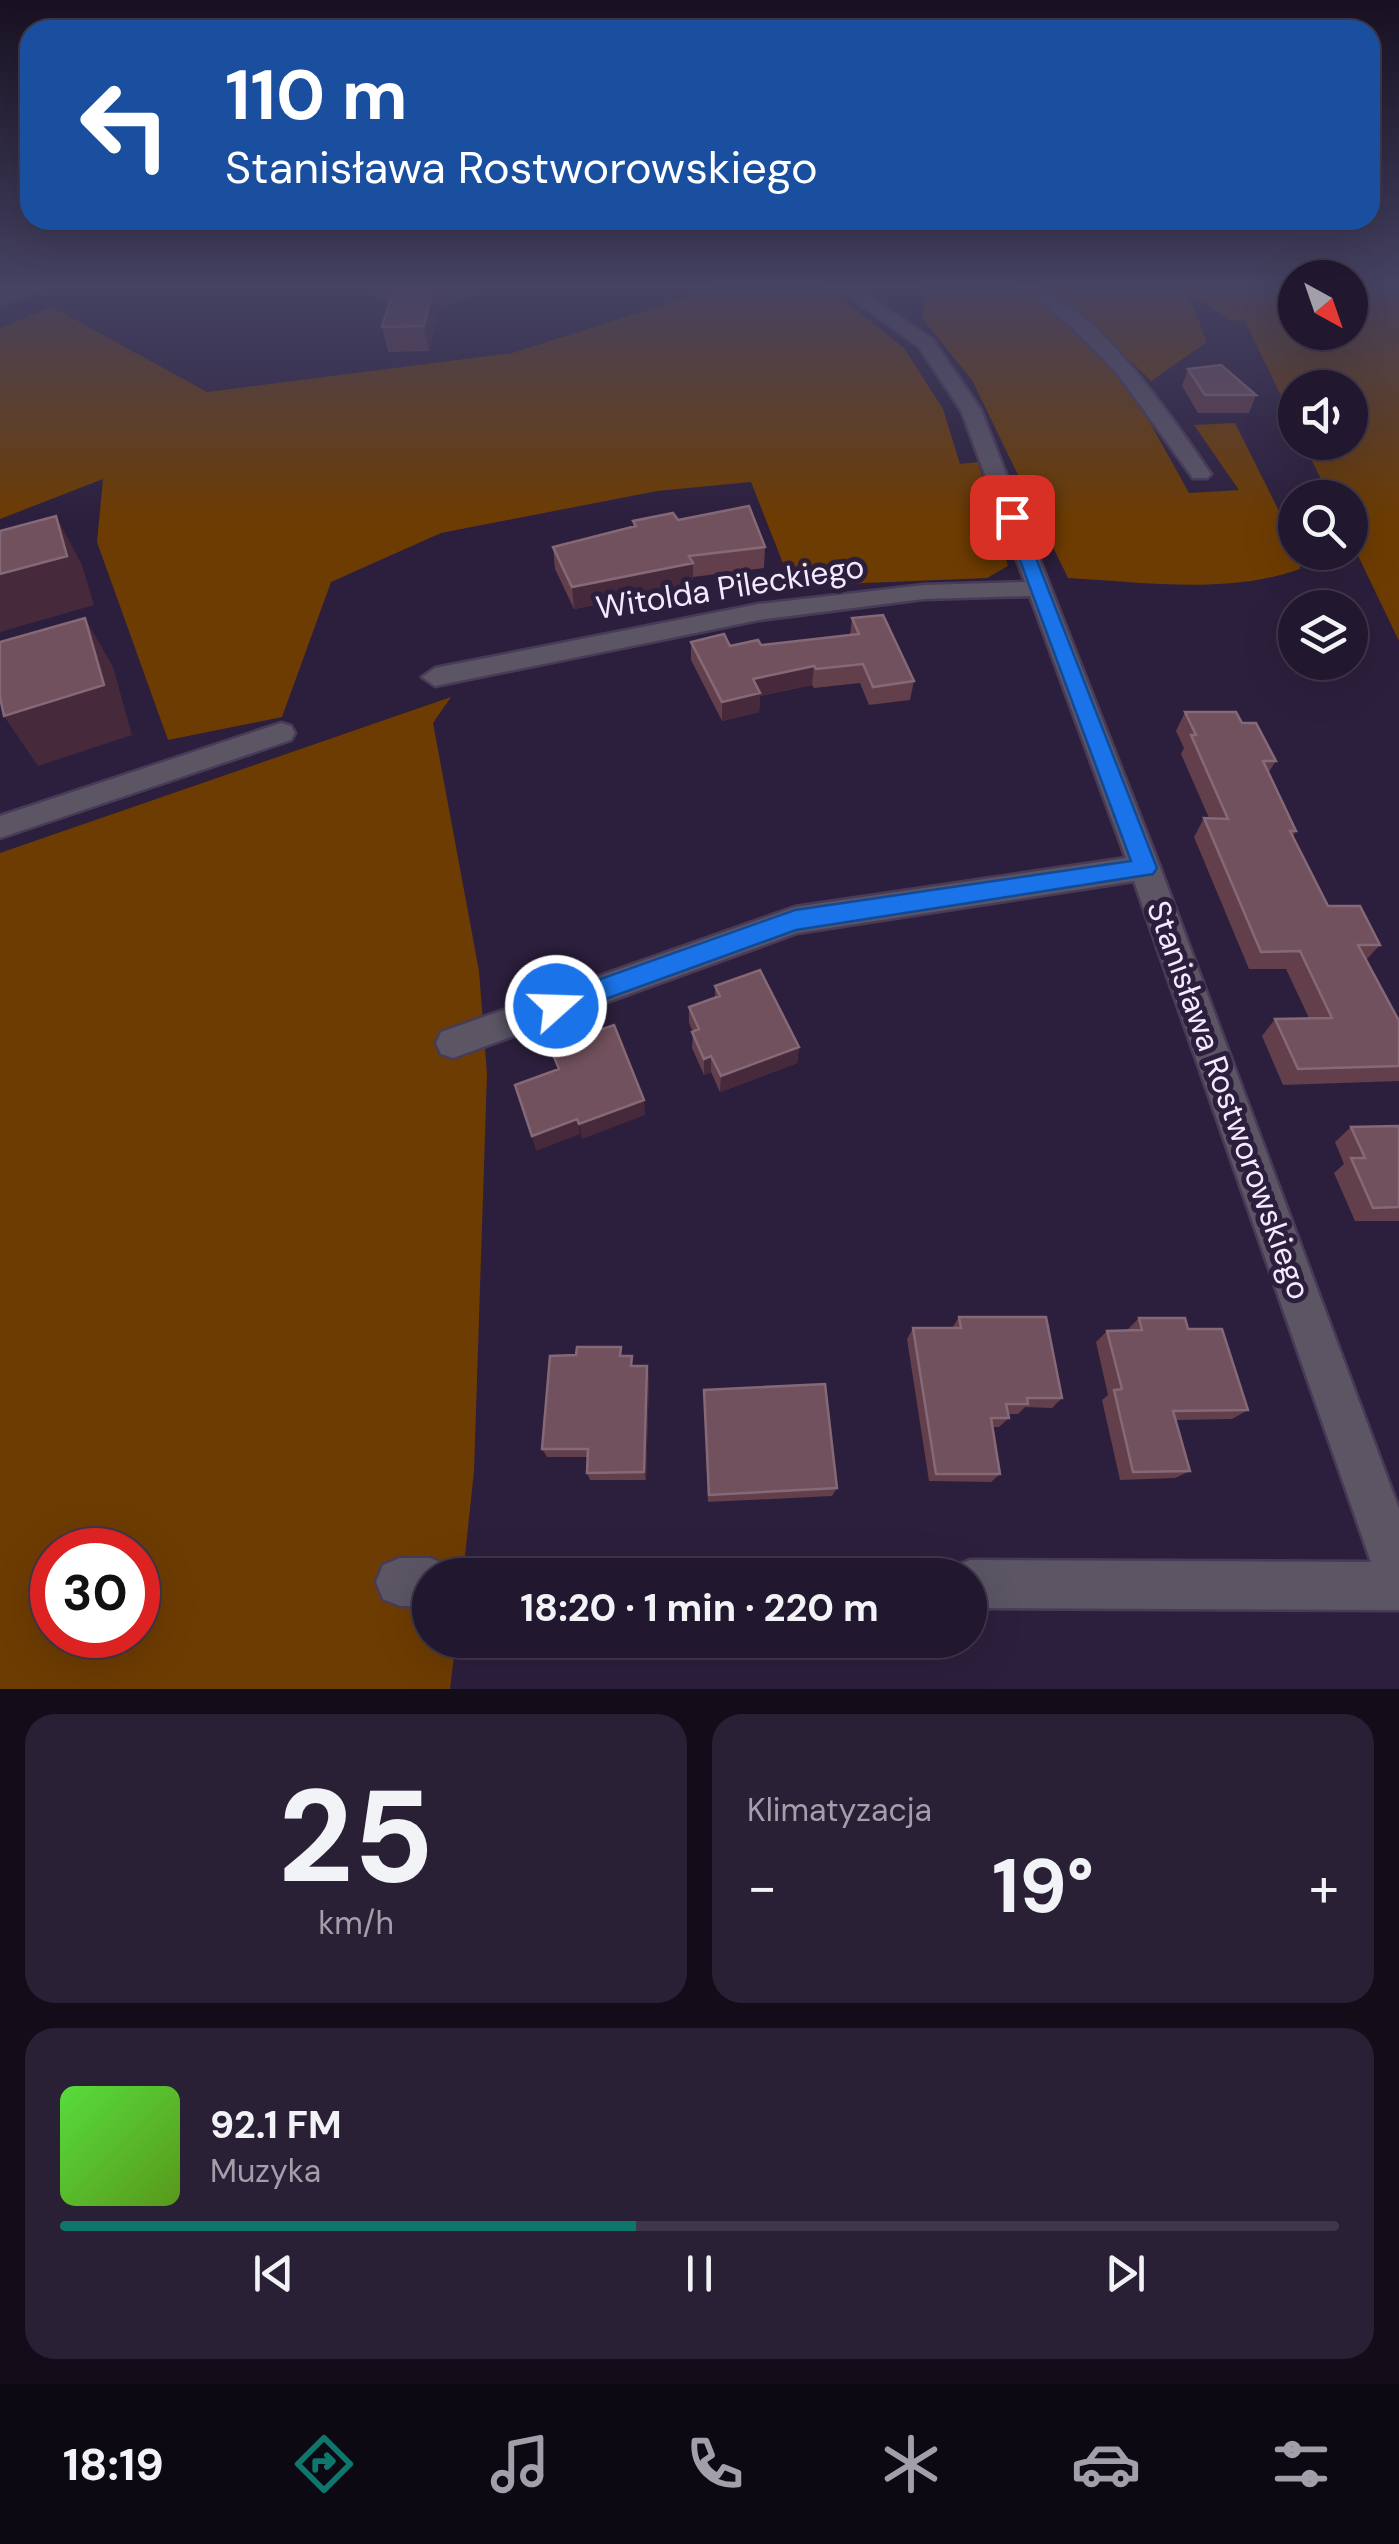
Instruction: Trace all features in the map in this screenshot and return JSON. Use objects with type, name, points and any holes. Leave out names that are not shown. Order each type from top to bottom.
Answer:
[{"type":"street","name":"Stanisława Rostworowskiego","points":[[939,363],[971,410],[1040,589],[1145,868],[1399,1573]]},
{"type":"street","points":[[1121,363],[1143,388],[1200,474]]},
{"type":"street","name":"Witolda Pileckiego","points":[[435,677],[758,612],[924,592],[1040,589]]},
{"type":"street","points":[[0,827],[281,732]]},
{"type":"street","points":[[454,1043],[795,920],[1145,868]]},
{"type":"street","points":[[987,1584],[1399,1586]]},
{"type":"shaded area","points":[[0,363],[154,363],[207,392],[435,363],[913,363],[943,409],[960,464],[978,462],[1008,566],[987,578],[792,586],[751,482],[657,491],[441,533],[331,582],[282,717],[168,740],[97,542],[103,479],[0,519]]},
{"type":"shaded area","points":[[958,363],[1107,363],[1128,383],[1189,493],[1239,490],[1194,425],[1235,423],[1278,509],[1278,570],[1296,570],[1215,584],[1068,578],[972,380]]},
{"type":"shaded area","points":[[1133,363],[1177,363],[1151,381]]},
{"type":"shaded area","points":[[1265,363],[1399,363],[1399,641],[1365,570],[1368,570],[1368,480],[1322,480],[1312,460],[1368,460],[1368,370],[1278,370],[1278,390]]},
{"type":"shaded area","points":[[451,697],[433,723],[479,971],[487,1074],[474,1471],[465,1558],[412,1558],[412,1658],[454,1658],[450,1689],[0,1689],[0,853]]},
{"type":"building","points":[[1221,365],[1256,395],[1205,395],[1188,369]]},
{"type":"building","points":[[749,506],[765,547],[689,556],[693,563],[572,587],[553,547],[636,526],[633,521],[673,513],[678,520]]},
{"type":"building","points":[[56,516],[67,556],[0,574],[0,531]]},
{"type":"building","points":[[883,615],[914,681],[873,687],[863,664],[816,669],[814,666],[753,679],[760,693],[722,702],[691,642],[724,634],[730,646],[758,640],[761,645],[859,634],[852,618]]},
{"type":"building","points":[[85,618],[104,685],[4,716],[0,642]]},
{"type":"building","points":[[1185,712],[1236,712],[1242,723],[1256,723],[1276,761],[1263,761],[1296,831],[1290,831],[1328,906],[1360,906],[1380,945],[1358,945],[1399,1021],[1399,1066],[1298,1069],[1275,1019],[1332,1018],[1300,951],[1261,952],[1204,818],[1228,819],[1191,735],[1196,735]]},
{"type":"building","points":[[760,970],[799,1047],[721,1076],[711,1056],[704,1059],[692,1032],[699,1029],[689,1007],[720,996],[715,986]]},
{"type":"building","points":[[614,1025],[644,1100],[532,1136],[515,1085],[559,1069],[550,1047]]},
{"type":"building","points":[[1399,1126],[1399,1207],[1373,1208],[1351,1158],[1365,1158],[1351,1127]]},
{"type":"building","points":[[959,1317],[1046,1317],[1062,1398],[1027,1398],[1028,1404],[1006,1404],[1009,1418],[991,1418],[1000,1474],[936,1474],[913,1328],[961,1328]]},
{"type":"building","points":[[1139,1318],[1185,1318],[1188,1329],[1222,1329],[1248,1410],[1173,1411],[1190,1471],[1133,1472],[1114,1390],[1122,1389],[1107,1331],[1142,1330]]},
{"type":"building","points":[[577,1347],[621,1347],[620,1356],[632,1356],[631,1366],[647,1366],[644,1472],[587,1473],[588,1449],[542,1449],[550,1356],[576,1355]]},
{"type":"building","points":[[825,1384],[837,1488],[709,1495],[704,1390]]},
{"type":"route","points":[[556,1006],[795,920],[1145,868],[1012,517]]}]
